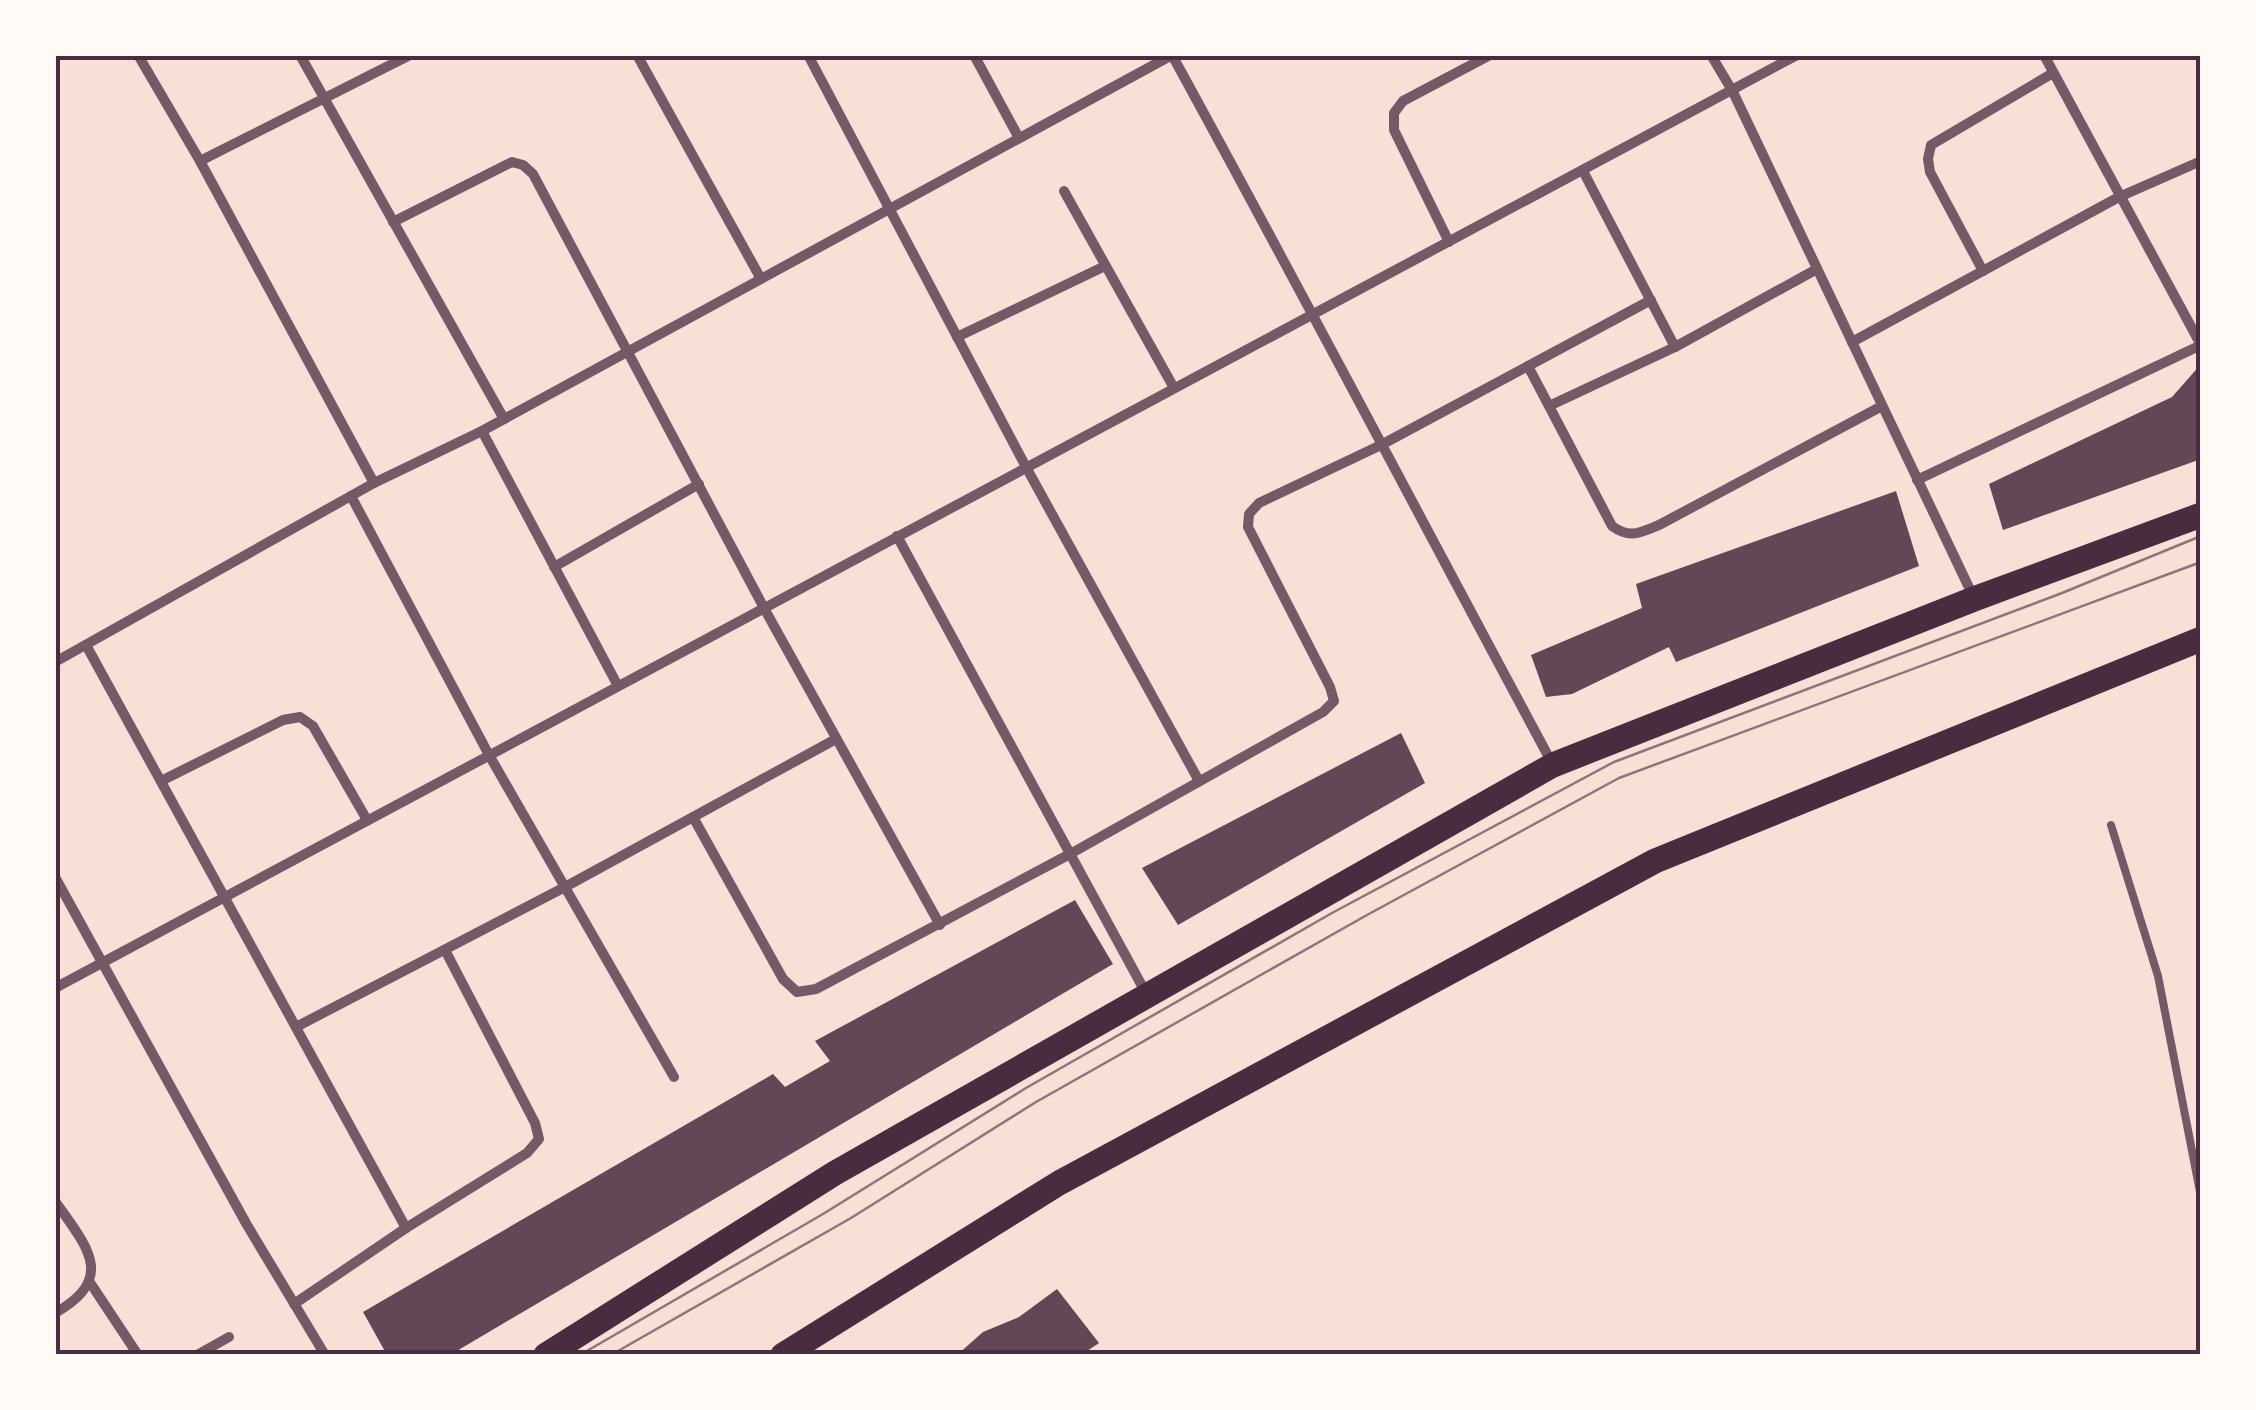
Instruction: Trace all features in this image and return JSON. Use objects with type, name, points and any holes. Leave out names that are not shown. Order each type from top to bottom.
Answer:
[{"type":"main road","points":[[546,1355],[836,1173],[1554,765],[1974,599],[2201,515]]},
{"type":"main road","points":[[783,1355],[1059,1183],[1655,860],[2201,639]]},
{"type":"street","points":[[138,55],[374,482]]},
{"type":"street","points":[[300,55],[504,419]]},
{"type":"street","points":[[200,161],[410,55]]},
{"type":"street","points":[[637,55],[762,279]]},
{"type":"street","points":[[808,55],[1026,467],[1199,781]]},
{"type":"street","points":[[974,55],[1019,138]]},
{"type":"street","points":[[55,662],[374,482],[482,432],[1172,55],[1314,312],[1381,446],[1554,765]]},
{"type":"street","points":[[1449,242],[1394,130],[1394,113],[1403,101],[1490,55]]},
{"type":"street","points":[[1711,55],[1733,92],[1974,599]]},
{"type":"street","points":[[55,988],[1797,55]]},
{"type":"street","points":[[1917,480],[2200,346],[2044,55]]},
{"type":"street","points":[[1983,271],[1930,172],[1931,145],[2053,73]]},
{"type":"street","points":[[1852,342],[2119,197],[2201,161]]},
{"type":"street","points":[[393,222],[512,162],[533,174],[764,608],[940,924]]},
{"type":"street","points":[[1582,171],[1675,347]]},
{"type":"street","points":[[1064,191],[1174,388]]},
{"type":"street","points":[[957,337],[1106,266]]},
{"type":"street","points":[[1549,406],[1675,347],[1817,269]]},
{"type":"street","points":[[693,817],[784,979],[797,992],[816,988],[1070,854],[1323,712],[1334,701],[1248,527],[1249,514],[1258,503],[1381,446],[1652,300]]},
{"type":"street","points":[[1528,366],[1612,526],[1624,535],[1634,536],[1882,406]]},
{"type":"street","points":[[482,432],[618,686]]},
{"type":"street","points":[[554,567],[699,484]]},
{"type":"street","points":[[350,496],[490,755],[674,1077]]},
{"type":"street","points":[[897,536],[1147,996]]},
{"type":"street","points":[[86,645],[406,1228]]},
{"type":"street","points":[[161,781],[283,720],[300,717],[313,726],[368,820]]},
{"type":"street","points":[[296,1027],[566,888],[836,739]]},
{"type":"street","points":[[55,876],[246,1225],[325,1355]]},
{"type":"street","points":[[294,1304],[527,1153],[539,1139],[535,1123],[445,950]]},
{"type":"street","points":[[55,1200],[76,1230],[92,1266],[91,1284],[80,1299],[55,1313]]},
{"type":"street","points":[[91,1284],[138,1355]]},
{"type":"street","points":[[197,1355],[229,1337]]},
{"type":"lane","points":[[2111,824],[2158,976],[2201,1196]]},
{"type":"building","points":[[2201,364],[2201,459],[2003,530],[1989,484],[2172,397]]},
{"type":"building","points":[[1896,491],[1919,566],[1676,662],[1669,647],[1572,694],[1546,697],[1531,655],[1642,608],[1636,584]]},
{"type":"building","points":[[1401,733],[1425,783],[1178,925],[1142,868]]},
{"type":"building","points":[[1075,900],[1113,964],[450,1355],[387,1355],[363,1312],[773,1074],[785,1087],[830,1061],[815,1041]]},
{"type":"building","points":[[1057,1289],[1099,1343],[1081,1355],[957,1355],[983,1332],[1019,1317]]},
{"type":"tram line","points":[[580,1355],[823,1214],[1026,1088],[1332,913],[1614,762],[2062,593],[2201,536]]},
{"type":"tram line","points":[[611,1355],[851,1218],[1036,1102],[1619,778],[2201,562]]}]
